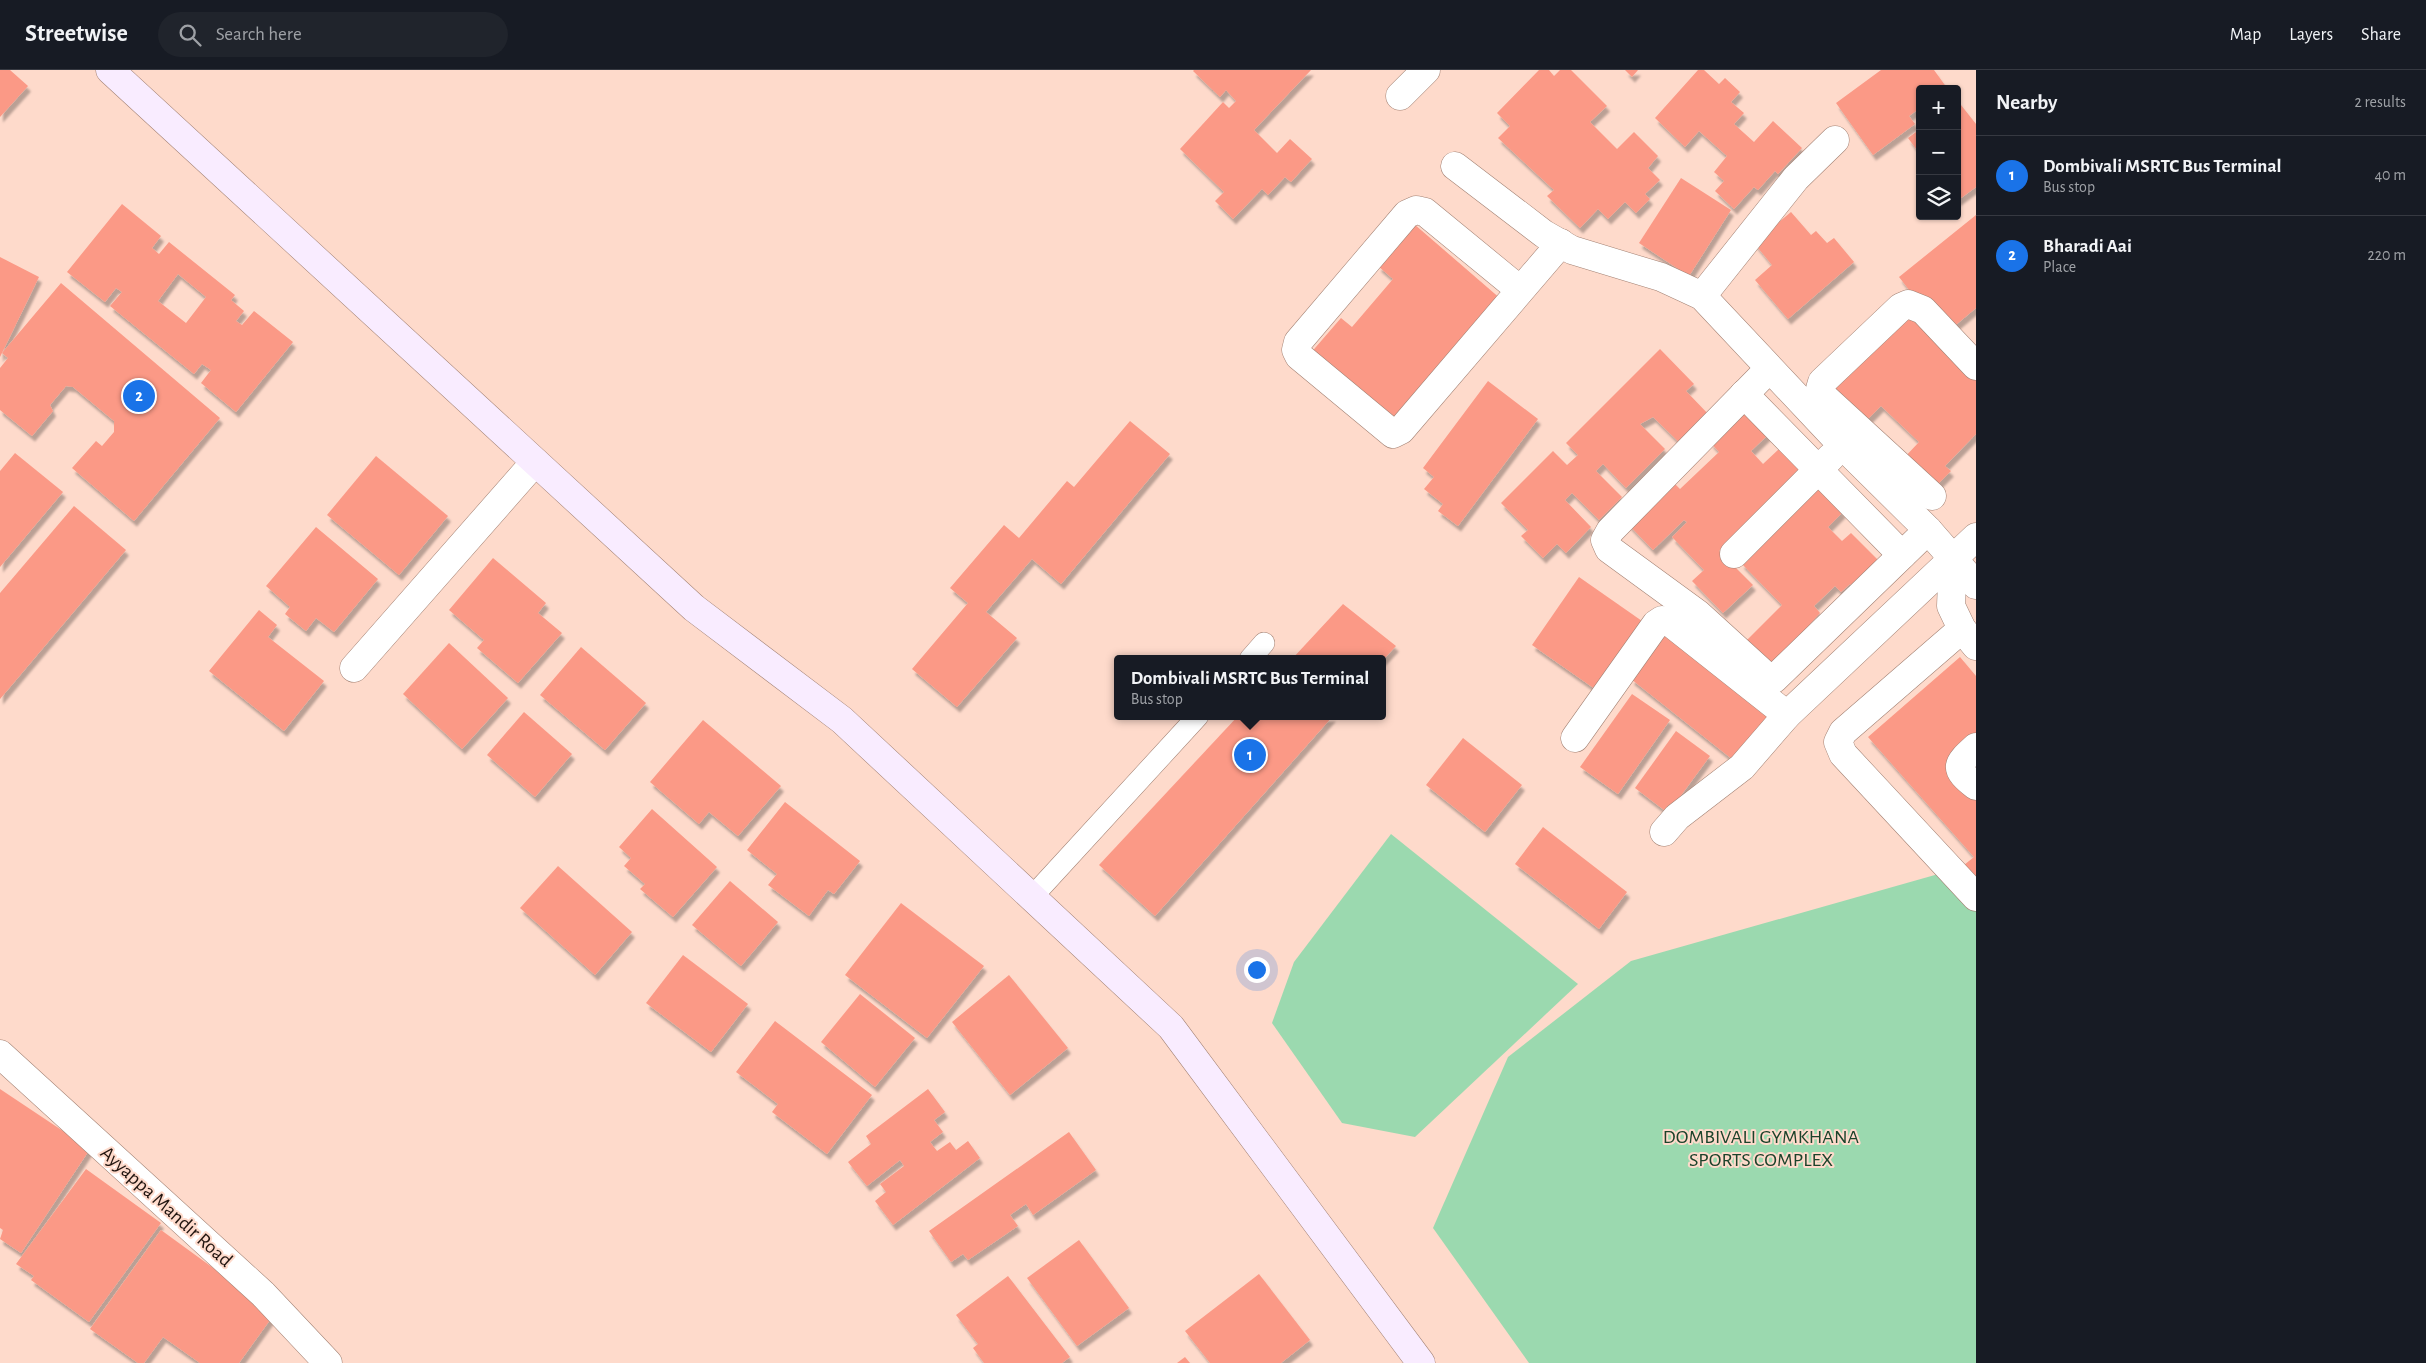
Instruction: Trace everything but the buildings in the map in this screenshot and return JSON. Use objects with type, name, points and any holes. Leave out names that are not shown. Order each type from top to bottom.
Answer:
[{"type":"street","points":[[110,70],[694,608],[842,720],[1172,1027],[1421,1363]]},
{"type":"street","points":[[1400,96],[1426,70]]},
{"type":"street","points":[[1702,296],[1796,178],[1835,140]]},
{"type":"street","points":[[1455,166],[1544,234],[1572,250],[1661,277],[1702,296],[1770,369],[1859,451],[1976,585]]},
{"type":"street","points":[[1520,290],[1425,212],[1416,210],[1407,214],[1298,342],[1296,350],[1298,356],[1393,434],[1401,430],[1560,243]]},
{"type":"street","points":[[1932,496],[1859,451],[1824,397],[1820,388],[1822,382],[1901,307],[1908,304],[1923,310],[1976,366]]},
{"type":"street","points":[[1770,369],[1610,531],[1605,540],[1609,549],[1698,614],[1765,675],[1774,679],[1928,530]]},
{"type":"street","points":[[1744,394],[1902,554]]},
{"type":"street","points":[[1734,554],[1819,470],[1859,451]]},
{"type":"street","points":[[354,668],[536,462]]},
{"type":"street","points":[[1664,832],[1677,817],[1742,767],[1788,715],[1976,537]]},
{"type":"street","points":[[1953,557],[1951,606],[1969,637],[1844,732],[1838,742],[1843,754],[1976,897]]},
{"type":"street","points":[[1575,738],[1656,624],[1662,620],[1672,624],[1788,715]]},
{"type":"street","points":[[1976,747],[1958,766],[1959,770],[1976,786]]},
{"type":"street","name":"Ayyappa Mandir Road","points":[[0,1054],[263,1294],[328,1363]]},
{"type":"lane","points":[[1032,897],[1194,720]]},
{"type":"green space","points":[[1391,834],[1578,984],[1415,1137],[1342,1123],[1272,1023],[1294,962]]},
{"type":"green space","name":"DOMBIVALI GYMKHANA SPORTS COMPLEX","points":[[1949,871],[1976,904],[1976,1363],[1529,1363],[1433,1228],[1508,1057],[1631,961]]},
{"type":"place","name":"Bharadi Aai","points":[[139,396]]},
{"type":"place","name":"Dombivali MSRTC Bus Terminal","points":[[1250,755]]}]
